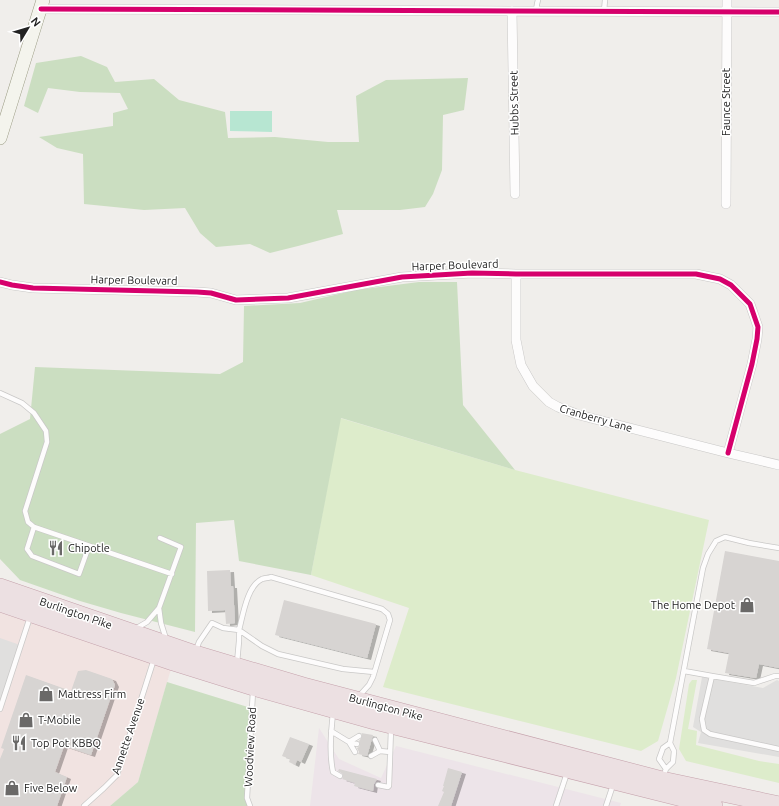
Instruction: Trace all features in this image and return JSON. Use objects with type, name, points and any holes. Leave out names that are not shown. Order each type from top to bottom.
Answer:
[{"type":"highway","points":[[0,574],[33,606]]},
{"type":"highway","name":"Burlington Pike","points":[[0,587],[33,606],[155,655],[253,687],[391,725],[714,806]]},
{"type":"highway","name":"Burlington Pike","points":[[0,603],[33,606],[130,632],[195,654],[303,686],[664,775],[779,805]]},
{"type":"street","name":"Faunce Street","points":[[726,204],[727,0]]},
{"type":"street","points":[[0,138],[3,122],[42,4],[512,11],[779,12]]},
{"type":"street","name":"Hubbs Street","points":[[512,11],[515,194]]},
{"type":"street","name":"Harper Boulevard","points":[[0,282],[33,288],[198,292],[210,293],[236,300],[253,300],[288,298],[402,277],[472,273],[696,274],[720,279],[731,285],[750,304],[758,327],[752,364],[728,453]]},
{"type":"street","name":"Cranberry Lane","points":[[516,274],[516,340],[521,365],[533,386],[549,402],[558,408],[579,415],[779,465]]},
{"type":"lane","points":[[536,11],[538,0]]},
{"type":"lane","points":[[604,11],[605,0]]},
{"type":"lane","points":[[0,393],[22,402],[34,413],[46,431],[47,442],[25,511],[28,522],[34,527],[172,574]]},
{"type":"lane","points":[[34,527],[27,549],[32,556],[79,574],[90,546]]},
{"type":"lane","points":[[664,775],[674,762],[674,751],[670,743],[703,568],[708,554],[716,541],[724,537],[779,548]]},
{"type":"lane","points":[[160,538],[181,547],[160,608],[161,623],[168,644]]},
{"type":"lane","points":[[237,666],[239,630],[248,598],[254,585],[262,579],[272,577],[382,609],[388,614],[390,620],[373,677],[369,685],[357,699]]},
{"type":"lane","points":[[0,710],[33,606]]},
{"type":"lane","points":[[130,632],[147,622],[160,608]]},
{"type":"lane","points":[[195,654],[199,642],[212,623],[223,628],[239,630],[262,646],[278,654],[343,669],[374,672]]},
{"type":"lane","name":"Annette Avenue","points":[[84,806],[117,775],[155,655]]},
{"type":"lane","points":[[684,671],[754,683],[779,676]]},
{"type":"lane","points":[[712,676],[702,719],[704,730],[710,734],[779,749]]},
{"type":"lane","name":"Woodview Road","points":[[250,806],[247,798],[253,687]]},
{"type":"lane","points":[[334,709],[331,731],[332,764],[333,772],[340,776]]},
{"type":"lane","points":[[378,785],[389,786],[391,725]]},
{"type":"lane","points":[[331,731],[349,742],[357,744]]},
{"type":"lane","points":[[349,742],[360,736]]},
{"type":"lane","points":[[375,740],[380,751]]},
{"type":"lane","points":[[349,742],[355,752]]},
{"type":"lane","points":[[664,775],[659,759],[663,748],[670,743]]},
{"type":"lane","points":[[373,749],[390,752]]},
{"type":"lane","points":[[371,756],[380,751]]},
{"type":"lane","points":[[556,806],[568,770]]},
{"type":"lane","points":[[606,806],[614,781]]},
{"type":"shaded area","points":[[0,603],[173,662],[138,782],[110,806],[0,806]]},
{"type":"shaded area","points":[[0,638],[20,645],[0,709]]},
{"type":"shaded area","points":[[702,677],[763,688],[777,680],[779,681],[779,757],[698,743],[701,732],[693,727]]},
{"type":"shaded area","points":[[319,728],[339,759],[381,778],[396,746],[621,803],[620,806],[310,806]]},
{"type":"green space","points":[[81,56],[107,67],[115,82],[154,79],[179,100],[225,112],[228,138],[275,137],[328,142],[359,142],[356,96],[386,80],[468,78],[464,110],[443,115],[442,170],[433,194],[425,207],[400,210],[337,210],[343,234],[270,253],[250,244],[216,247],[200,233],[185,208],[144,210],[84,204],[83,154],[57,148],[39,137],[113,126],[113,113],[128,109],[120,93],[80,92],[48,88],[38,113],[24,106],[36,63]]},
{"type":"green space","points":[[230,111],[272,111],[272,132],[230,131]]},
{"type":"green space","points":[[419,282],[457,282],[463,405],[515,470],[341,418],[311,575],[239,561],[234,520],[196,523],[195,632],[80,601],[20,580],[0,559],[0,434],[30,419],[35,367],[220,374],[243,362],[244,306],[300,303],[356,290]]},
{"type":"green space","points":[[340,418],[515,470],[709,520],[676,678],[658,741],[641,751],[383,687],[409,608],[311,575]]},
{"type":"green space","points":[[692,680],[697,680],[688,729],[697,731],[696,745],[759,761],[779,764],[779,783],[686,761],[679,749],[689,684]]},
{"type":"green space","points":[[167,682],[251,708],[248,806],[110,806],[138,782]]},
{"type":"building","name":"The Home Depot","points":[[725,551],[779,561],[779,668],[759,664],[756,678],[725,673],[729,653],[707,649]]},
{"type":"building","points":[[230,570],[231,586],[233,586],[235,623],[226,624],[225,610],[208,611],[207,571]]},
{"type":"building","points":[[284,600],[376,624],[367,658],[275,635]]},
{"type":"building","points":[[86,670],[112,679],[115,685],[91,755],[64,746],[55,772],[67,777],[57,806],[0,806],[0,759],[4,749],[1,748],[26,675],[71,691],[78,671]]},
{"type":"building","points":[[361,733],[373,735],[367,756],[358,754],[359,752],[357,748],[360,745],[359,741],[362,737]]},
{"type":"building","points":[[290,737],[309,744],[301,762],[297,760],[295,765],[289,762],[290,759],[282,756]]},
{"type":"building","points":[[448,768],[462,772],[451,806],[438,806],[444,792],[442,791]]},
{"type":"building","points":[[339,769],[377,779],[374,784],[373,791],[354,786],[355,783],[342,779],[343,774],[338,771]]},
{"type":"cycle path","points":[[41,9],[779,12]]},
{"type":"cycle path","points":[[0,282],[33,288],[211,293],[236,300],[288,298],[402,277],[472,273],[696,274],[720,279],[731,285],[750,304],[758,327],[752,364],[728,453]]},
{"type":"place","name":"Chipotle","points":[[56,548]]},
{"type":"place","name":"The Home Depot","points":[[747,605]]},
{"type":"place","name":"Mattress Firm","points":[[46,694]]},
{"type":"place","name":"T-Mobile","points":[[26,720]]},
{"type":"place","name":"Top Pot KBBQ","points":[[19,743]]},
{"type":"place","name":"Five Below","points":[[12,788]]}]
